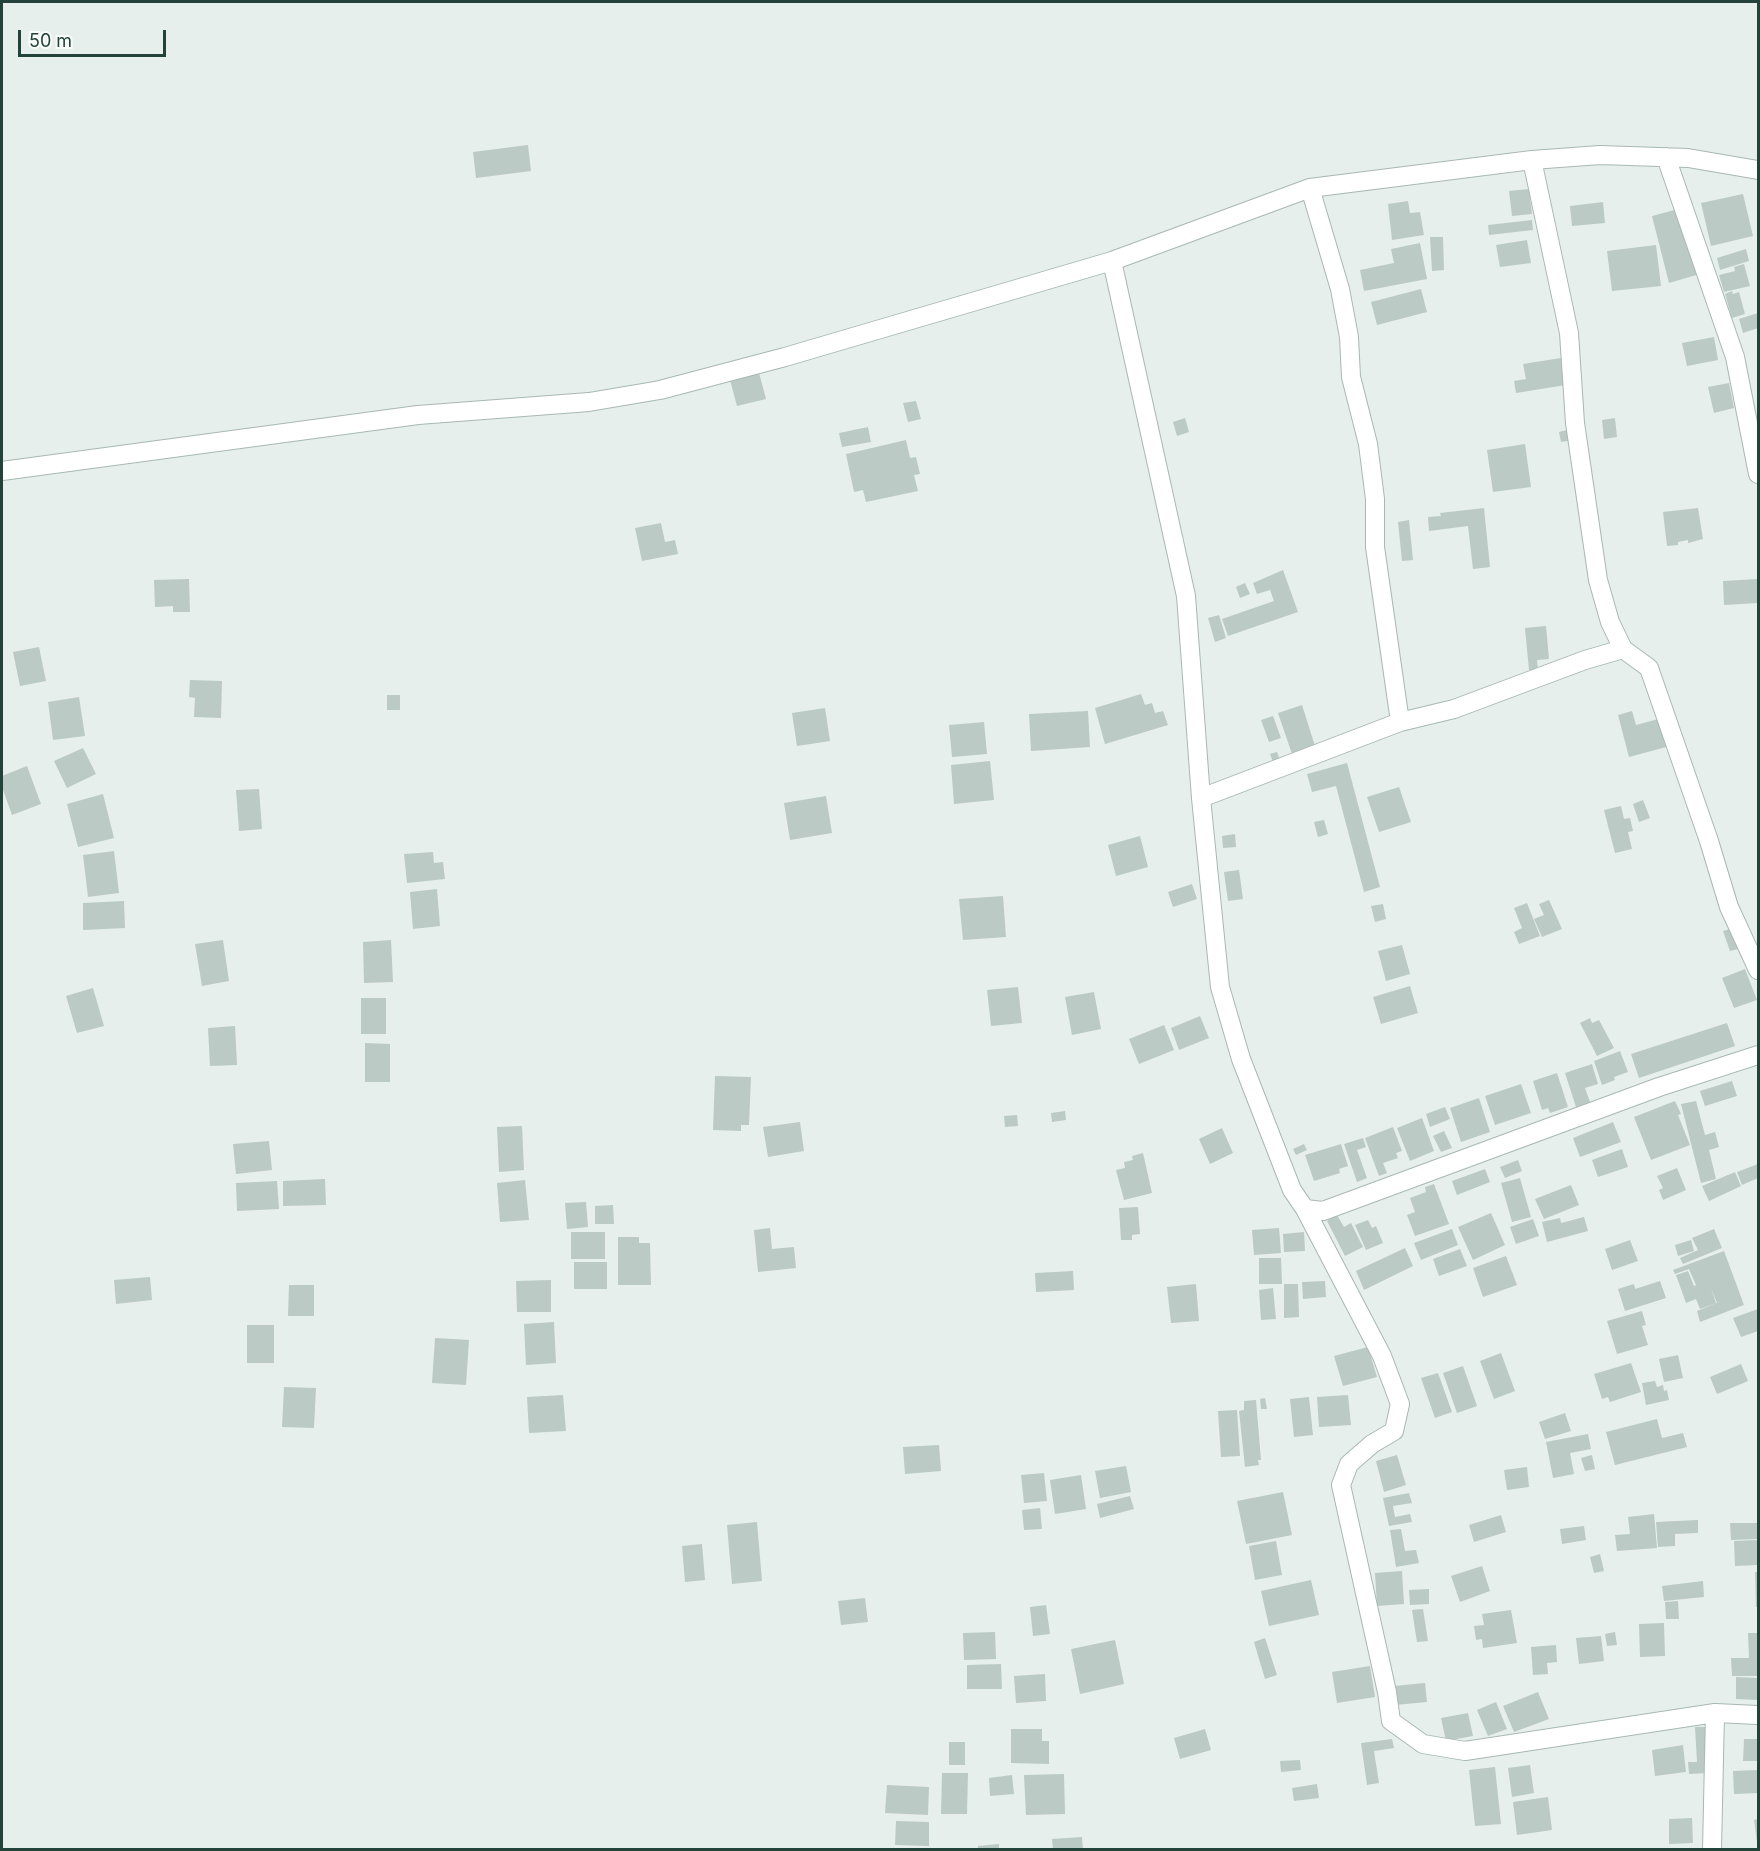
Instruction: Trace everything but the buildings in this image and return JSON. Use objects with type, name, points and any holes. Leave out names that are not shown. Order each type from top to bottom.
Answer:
[{"type":"street","points":[[2,471],[418,415],[589,402],[660,390],[785,357],[1112,261],[1310,188],[1532,160],[1600,155],[1688,158],[1758,170]]},
{"type":"street","points":[[1666,157],[1735,357],[1758,474]]},
{"type":"street","points":[[1532,160],[1569,333],[1575,423],[1598,580],[1610,622],[1623,649],[1649,668],[1709,841],[1729,907],[1758,970]]},
{"type":"street","points":[[1310,188],[1340,290],[1348,337],[1351,376],[1368,444],[1375,499],[1375,547],[1400,722]]},
{"type":"street","points":[[1112,261],[1186,596],[1220,987],[1241,1059],[1293,1190],[1382,1356],[1400,1404],[1394,1431],[1372,1444],[1349,1464],[1341,1485],[1387,1692],[1391,1721],[1423,1744],[1465,1751],[1715,1713],[1758,1715]]},
{"type":"street","points":[[1202,798],[1400,722],[1454,709],[1585,660],[1623,649]]},
{"type":"street","points":[[1305,1209],[1323,1211],[1659,1088],[1758,1055]]},
{"type":"street","points":[[1712,1850],[1715,1713]]}]
